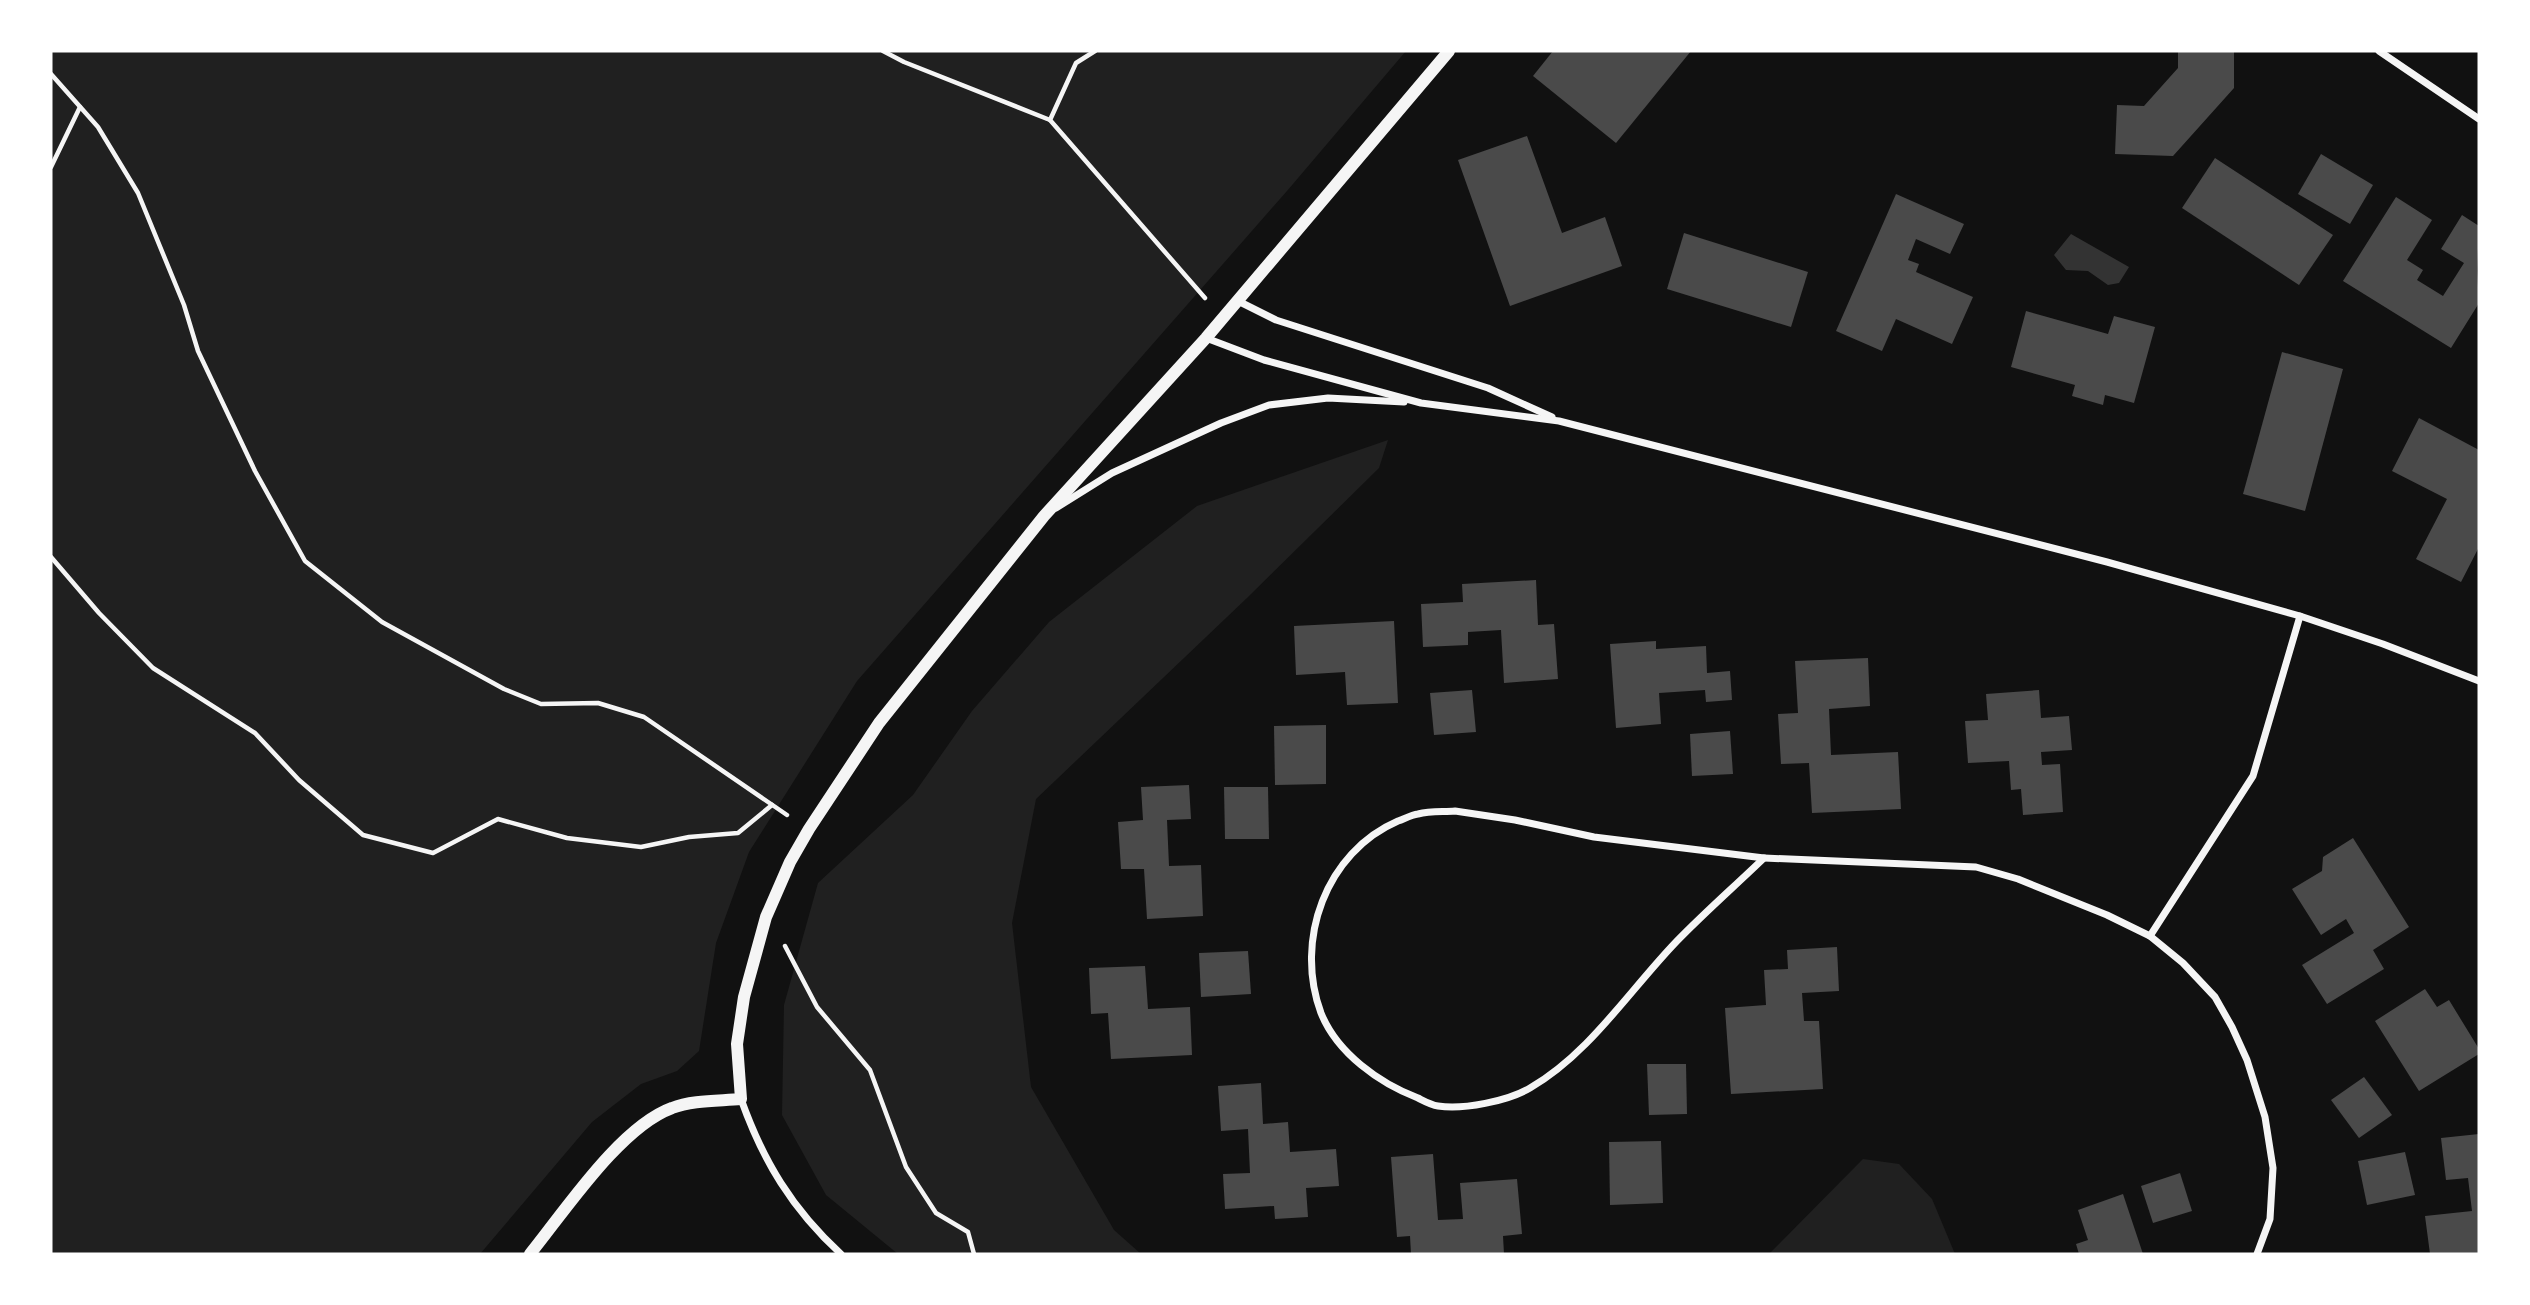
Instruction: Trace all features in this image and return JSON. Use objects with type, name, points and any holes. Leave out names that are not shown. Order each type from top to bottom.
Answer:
[{"type":"street","points":[[841,1254],[822,1237],[794,1204],[772,1171],[754,1135],[741,1099],[737,1044],[742,1009],[766,917],[790,862],[879,723],[1044,516],[1206,338],[1449,51]]},
{"type":"street","points":[[2379,51],[2479,119]]},
{"type":"street","points":[[1238,301],[1276,320],[1488,388],[1559,421]]},
{"type":"street","points":[[1206,338],[1264,360],[1422,404]]},
{"type":"street","points":[[1044,516],[1112,473],[1221,423],[1269,405],[1328,398],[1422,404],[1559,421],[2107,562],[2383,643],[2479,681]]},
{"type":"street","points":[[2150,936],[2253,776],[2300,617]]},
{"type":"street","points":[[1764,858],[1676,942],[1566,1064],[1528,1090],[1478,1105],[1437,1106],[1393,1088],[1363,1066],[1338,1042],[1322,1014],[1312,982],[1311,954],[1313,928],[1325,895],[1342,863],[1360,844],[1381,828],[1417,814],[1455,811],[1515,820],[1594,837],[1764,858],[1976,867],[2018,878],[2150,936],[2183,963],[2215,997],[2247,1060],[2265,1117],[2273,1168],[2270,1219],[2257,1254]]},
{"type":"street","points":[[530,1254],[625,1139],[646,1121],[673,1107],[741,1099]]},
{"type":"path","points":[[883,51],[904,62],[1051,120],[1222,319]]},
{"type":"path","points":[[1051,120],[1076,63],[1095,51]]},
{"type":"path","points":[[51,74],[98,127],[138,193],[184,306],[198,351],[255,471],[305,561],[382,622],[504,689],[541,704],[598,703],[645,717],[809,829]]},
{"type":"path","points":[[51,167],[80,107]]},
{"type":"path","points":[[51,557],[99,613],[153,668],[255,733],[299,780],[363,835],[433,853],[498,819],[567,838],[641,847],[689,838],[738,834],[772,806]]},
{"type":"path","points":[[766,917],[817,1007],[870,1070],[906,1167],[936,1213],[968,1232],[974,1254]]},
{"type":"shaded area","points":[[51,51],[1406,51],[1287,191],[857,681],[749,852],[716,943],[699,1051],[677,1071],[641,1084],[592,1122],[480,1254],[51,1254]]},
{"type":"shaded area","points":[[2071,234],[2129,267],[2119,283],[2108,285],[2088,271],[2066,270],[2054,255]]},
{"type":"shaded area","points":[[1388,440],[1379,468],[1036,799],[1012,923],[1031,1087],[1114,1230],[1141,1254],[898,1254],[826,1195],[782,1115],[784,1005],[818,883],[913,795],[972,711],[1049,622],[1197,506]]},
{"type":"shaded area","points":[[1863,1159],[1899,1164],[1932,1199],[1955,1254],[1769,1254]]},
{"type":"building","points":[[1553,51],[1691,51],[1616,143],[1533,76]]},
{"type":"building","points":[[2178,51],[2234,51],[2234,88],[2173,156],[2115,154],[2117,105],[2144,106],[2178,68]]},
{"type":"building","points":[[1527,136],[1562,233],[1605,217],[1622,266],[1510,306],[1458,160]]},
{"type":"building","points":[[2321,154],[2373,185],[2350,224],[2298,194]]},
{"type":"building","points":[[2215,158],[2333,235],[2299,285],[2182,208]]},
{"type":"building","points":[[1896,194],[1964,224],[1950,254],[1916,239],[1908,260],[1919,264],[1916,272],[1973,297],[1952,344],[1896,319],[1882,351],[1836,331]]},
{"type":"building","points":[[2396,197],[2432,220],[2407,260],[2423,270],[2417,280],[2443,296],[2464,263],[2441,249],[2462,215],[2479,226],[2479,303],[2451,348],[2343,281]]},
{"type":"building","points":[[1684,233],[1808,272],[1791,327],[1667,289]]},
{"type":"building","points":[[2026,311],[2108,334],[2114,316],[2155,327],[2134,403],[2105,395],[2103,405],[2072,396],[2075,385],[2011,367]]},
{"type":"building","points":[[2282,352],[2343,369],[2305,511],[2243,494]]},
{"type":"building","points":[[2419,418],[2479,450],[2479,547],[2461,582],[2416,559],[2447,499],[2392,471]]},
{"type":"building","points":[[1536,580],[1538,625],[1554,624],[1558,679],[1504,683],[1501,630],[1468,632],[1468,645],[1423,647],[1421,604],[1463,602],[1462,584]]},
{"type":"building","points":[[1394,621],[1398,703],[1347,705],[1345,672],[1296,675],[1294,626]]},
{"type":"building","points":[[1656,641],[1656,649],[1706,646],[1707,673],[1730,671],[1732,700],[1706,702],[1705,690],[1659,693],[1661,724],[1616,728],[1610,644]]},
{"type":"building","points":[[1868,658],[1870,706],[1829,709],[1831,755],[1898,752],[1901,809],[1812,813],[1809,763],[1781,764],[1778,714],[1798,713],[1795,661]]},
{"type":"building","points":[[1472,690],[1476,732],[1434,735],[1430,693]]},
{"type":"building","points":[[2039,690],[2041,718],[2069,716],[2072,750],[2041,752],[2042,765],[2060,764],[2063,812],[2023,815],[2021,789],[2011,790],[2009,761],[1968,763],[1965,721],[1988,720],[1986,694]]},
{"type":"building","points":[[1326,725],[1326,784],[1275,785],[1274,726]]},
{"type":"building","points":[[1730,731],[1733,774],[1692,776],[1690,734]]},
{"type":"building","points":[[1189,785],[1191,819],[1167,820],[1169,866],[1201,865],[1203,916],[1147,919],[1144,869],[1121,869],[1118,822],[1143,820],[1141,787]]},
{"type":"building","points":[[1224,787],[1268,787],[1269,839],[1225,839]]},
{"type":"building","points":[[2353,838],[2409,927],[2373,950],[2384,969],[2327,1004],[2302,965],[2354,933],[2346,919],[2321,935],[2292,889],[2322,871],[2323,857]]},
{"type":"building","points":[[1837,947],[1839,991],[1802,993],[1804,1021],[1819,1021],[1823,1089],[1731,1094],[1725,1008],[1766,1005],[1764,970],[1788,969],[1787,950]]},
{"type":"building","points":[[1248,951],[1251,994],[1201,997],[1199,953]]},
{"type":"building","points":[[1145,966],[1148,1009],[1190,1007],[1192,1055],[1111,1059],[1108,1013],[1091,1014],[1089,968]]},
{"type":"building","points":[[2425,989],[2437,1007],[2449,1000],[2479,1049],[2479,1054],[2419,1091],[2375,1021]]},
{"type":"building","points":[[1647,1064],[1686,1064],[1687,1114],[1649,1115]]},
{"type":"building","points":[[2364,1077],[2392,1115],[2359,1138],[2331,1100]]},
{"type":"building","points":[[1261,1083],[1263,1124],[1288,1122],[1290,1152],[1336,1149],[1339,1186],[1306,1188],[1308,1217],[1275,1219],[1274,1206],[1225,1209],[1223,1174],[1250,1173],[1248,1129],[1221,1131],[1218,1086]]},
{"type":"building","points":[[2479,1134],[2479,1254],[2430,1254],[2425,1216],[2472,1211],[2468,1178],[2446,1180],[2441,1138]]},
{"type":"building","points":[[1661,1141],[1663,1203],[1610,1205],[1609,1142]]},
{"type":"building","points":[[2405,1152],[2415,1195],[2367,1205],[2358,1161]]},
{"type":"building","points":[[1433,1154],[1438,1220],[1463,1219],[1460,1183],[1517,1179],[1522,1234],[1503,1236],[1504,1254],[1411,1254],[1410,1236],[1397,1237],[1391,1157]]},
{"type":"building","points":[[2180,1173],[2192,1211],[2153,1223],[2141,1186]]},
{"type":"building","points":[[2123,1194],[2143,1254],[2079,1254],[2076,1244],[2088,1240],[2078,1210]]}]
